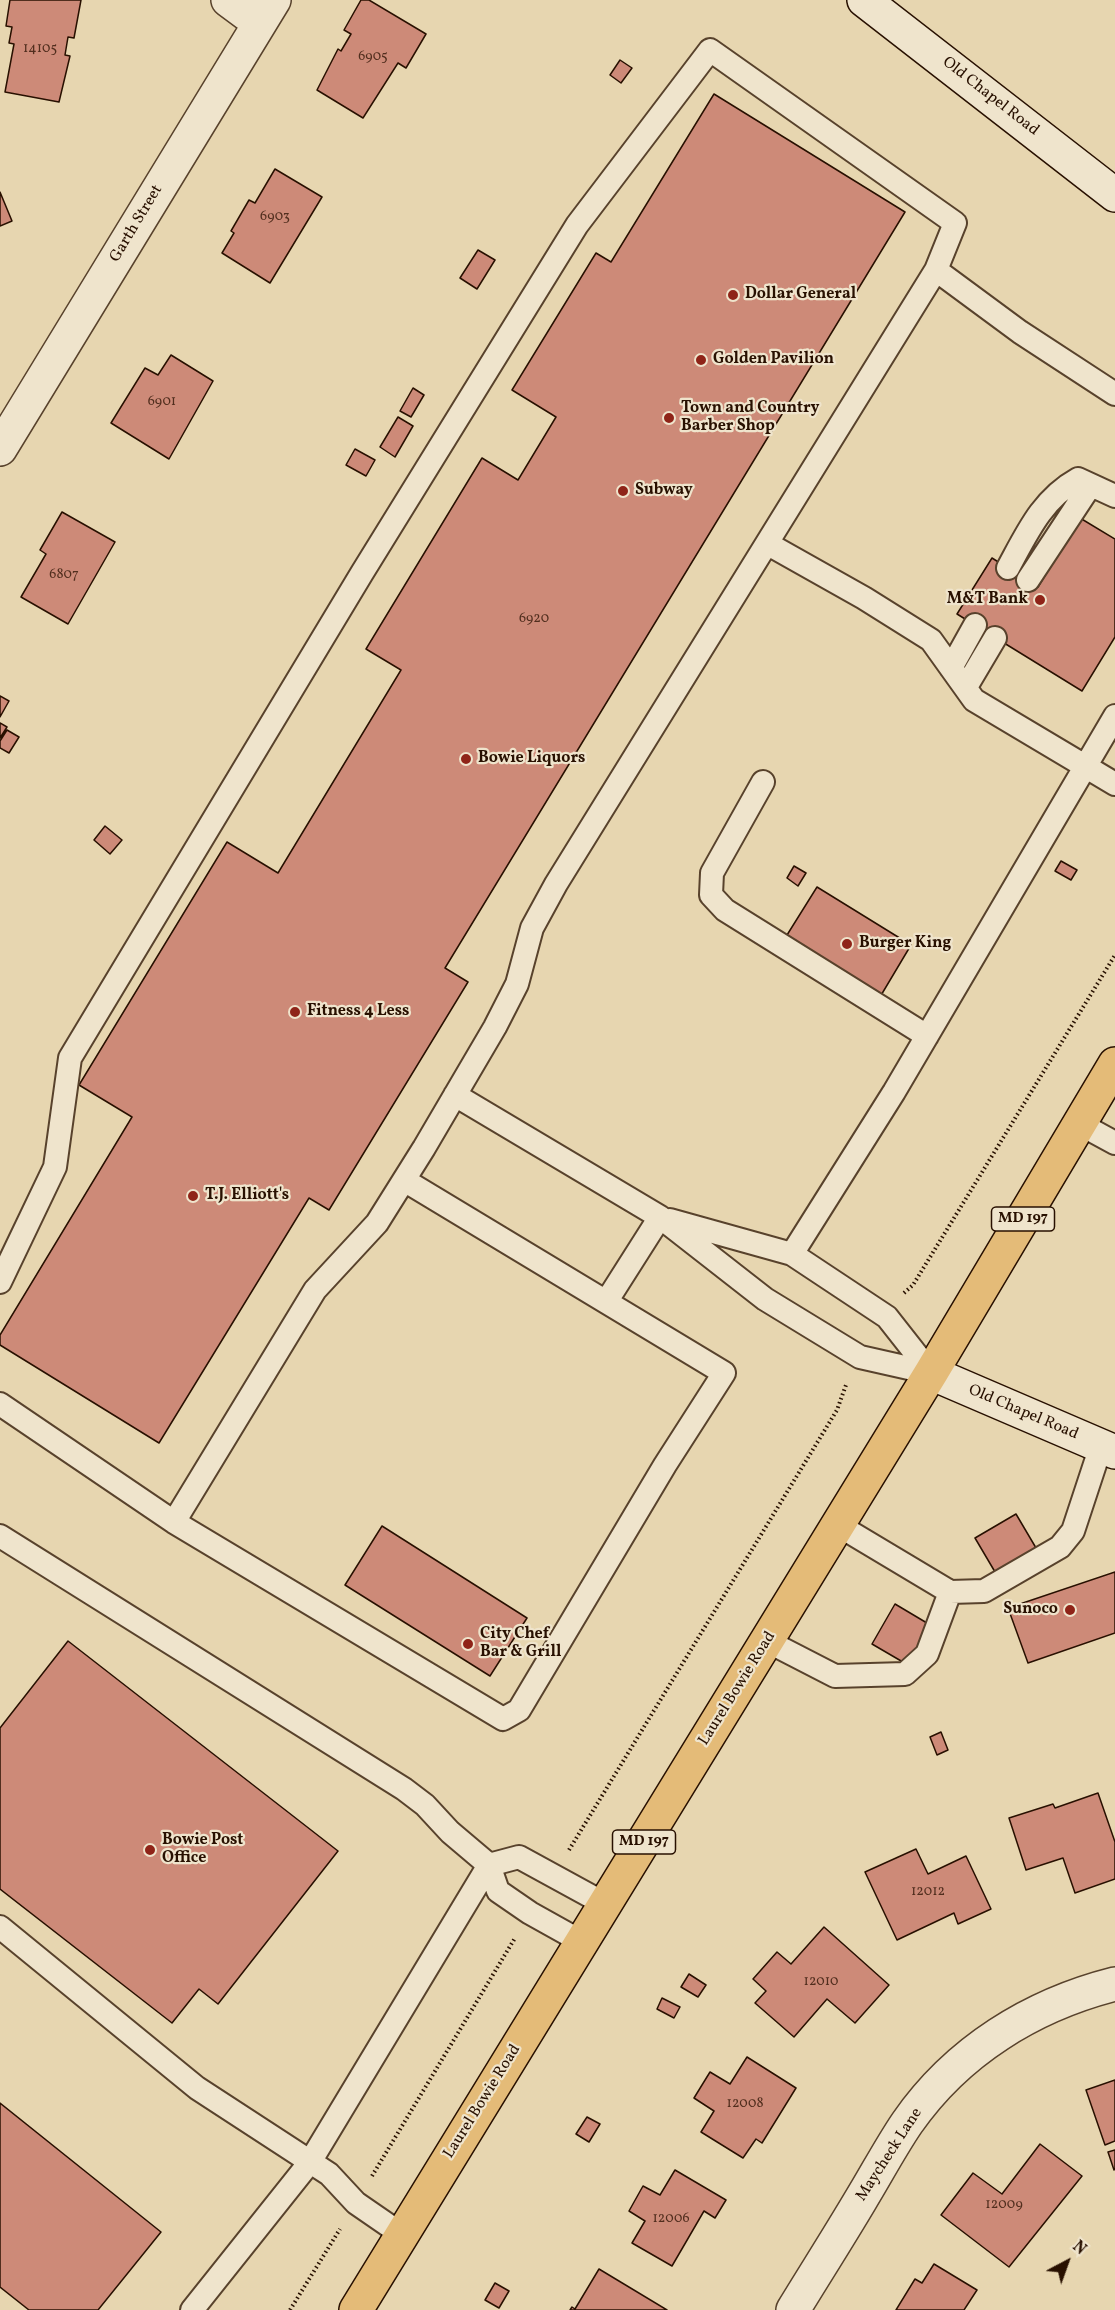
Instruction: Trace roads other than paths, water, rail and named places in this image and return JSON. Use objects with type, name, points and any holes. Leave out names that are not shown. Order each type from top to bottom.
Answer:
[{"type":"main road","name":"Laurel Bowie Road","points":[[356,2310],[931,1373],[1080,1124],[1111,1078]]},
{"type":"street","points":[[228,0],[267,12]]},
{"type":"street","name":"Old Chapel Road","points":[[864,0],[1115,195]]},
{"type":"street","name":"Garth Street","points":[[0,448],[267,12]]},
{"type":"street","name":"Old Chapel Road","points":[[931,1373],[1108,1449]]},
{"type":"street","name":"Maycheck Lane","points":[[793,2310],[908,2123],[949,2075],[977,2049],[1019,2021],[1074,1994],[1115,1984]]},
{"type":"lane","points":[[0,1282],[55,1167],[70,1058],[362,573],[577,225],[710,50],[955,223],[936,270],[556,884],[532,928],[517,984],[404,1180],[377,1224],[315,1290],[174,1522]]},
{"type":"lane","points":[[936,270],[1020,332],[1115,394]]},
{"type":"lane","points":[[1017,574],[1084,482],[1115,496]]},
{"type":"lane","points":[[768,544],[864,598],[931,640],[974,699],[1115,784]]},
{"type":"lane","points":[[958,676],[984,631]]},
{"type":"lane","points":[[792,1254],[927,1036],[1115,716]]},
{"type":"lane","points":[[763,782],[712,873],[711,895],[725,910],[927,1036]]},
{"type":"lane","points":[[455,1095],[660,1217],[765,1299],[860,1357],[931,1373]]},
{"type":"lane","points":[[1080,1124],[1115,1143]]},
{"type":"lane","points":[[0,1404],[174,1522],[503,1719],[519,1710],[665,1465],[724,1372],[404,1180]]},
{"type":"lane","points":[[660,1217],[792,1254],[887,1317],[931,1373]]},
{"type":"lane","points":[[606,1302],[660,1217]]},
{"type":"lane","points":[[838,1525],[950,1592],[984,1591],[1060,1547],[1073,1531],[1108,1449]]},
{"type":"lane","points":[[0,1536],[404,1789],[425,1805],[450,1832],[489,1865],[498,1892],[582,1942]]},
{"type":"lane","points":[[767,1641],[836,1676],[905,1674],[927,1654],[950,1592]]},
{"type":"lane","points":[[192,2310],[310,2162],[489,1865],[519,1857],[605,1904]]},
{"type":"lane","points":[[0,1927],[197,2088],[329,2174],[356,2203],[401,2234]]},
{"type":"place","name":"Dollar General","points":[[733,295]]},
{"type":"place","name":"Golden Pavilion","points":[[701,360]]},
{"type":"place","name":"Town and Country Barber Shop","points":[[669,418]]},
{"type":"place","name":"Subway","points":[[623,491]]},
{"type":"place","name":"M&T Bank","points":[[1040,600]]},
{"type":"place","name":"Bowie Liquors","points":[[466,759]]},
{"type":"place","name":"Burger King","points":[[847,944]]},
{"type":"place","name":"Fitness 4 Less","points":[[295,1012]]},
{"type":"place","name":"T.J. Elliott's","points":[[193,1196]]},
{"type":"place","name":"Sunoco","points":[[1070,1610]]},
{"type":"place","name":"City Chef Bar & Grill","points":[[468,1644]]},
{"type":"place","name":"Bowie Post Office","points":[[150,1850]]}]
